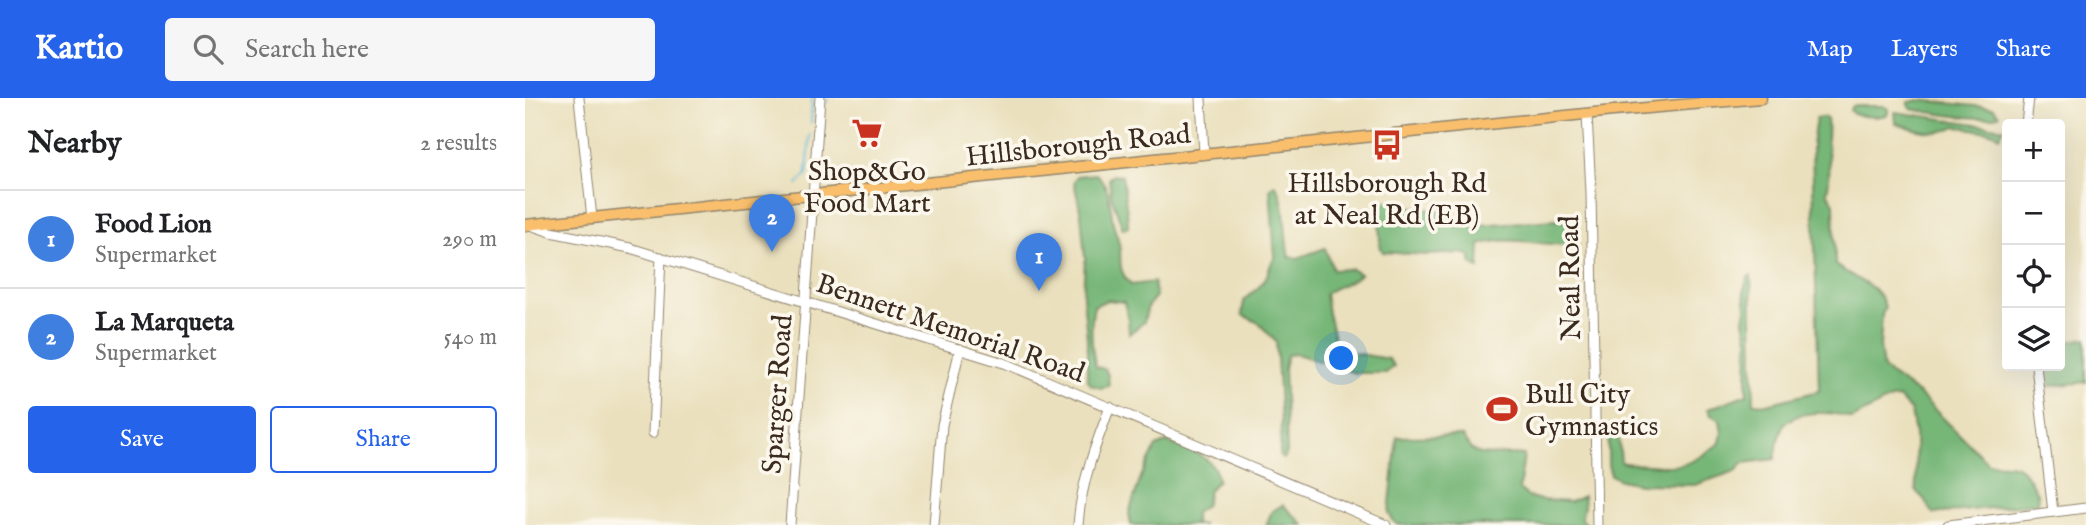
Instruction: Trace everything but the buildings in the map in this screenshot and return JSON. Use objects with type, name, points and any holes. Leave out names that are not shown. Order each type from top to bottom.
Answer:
[{"type":"main road","name":"Hillsborough Road","points":[[527,225],[1761,98]]},
{"type":"street","points":[[579,98],[592,218]]},
{"type":"street","name":"Sparger Road","points":[[790,525],[820,98]]},
{"type":"street","points":[[1201,98],[1204,154]]},
{"type":"street","points":[[2027,119],[2029,98]]},
{"type":"street","name":"Neal Road","points":[[1587,114],[1597,525]]},
{"type":"street","name":"Bennett Memorial Road","points":[[527,225],[661,257],[960,349],[1038,376],[1385,525]]},
{"type":"street","points":[[653,433],[661,257]]},
{"type":"street","points":[[934,525],[941,425],[960,349]]},
{"type":"street","points":[[2037,371],[2053,512]]},
{"type":"street","points":[[1078,525],[1090,459],[1110,407]]},
{"type":"street","points":[[1948,525],[2086,508]]},
{"type":"green space","points":[[1919,100],[1994,108],[1999,115],[1982,118],[1956,116],[1911,109],[1908,105],[1909,102]]},
{"type":"green space","points":[[1854,106],[1883,106],[1888,109],[1888,114],[1874,117],[1858,115],[1850,111]]},
{"type":"green space","points":[[1895,112],[2002,128],[2002,132],[2000,136],[1955,126],[1949,130],[1934,132],[1896,123]]},
{"type":"green space","points":[[1816,118],[1827,118],[1827,192],[1834,203],[1835,265],[1874,289],[1881,297],[1885,307],[1880,346],[1883,369],[1920,395],[1988,463],[2020,467],[2038,495],[2037,503],[1933,514],[1916,491],[1915,435],[1911,411],[1899,398],[1890,399],[1852,419],[1826,413],[1796,417],[1781,429],[1775,459],[1743,463],[1736,471],[1695,485],[1640,484],[1620,480],[1611,475],[1608,465],[1608,436],[1613,434],[1619,440],[1621,462],[1632,464],[1679,465],[1694,460],[1720,443],[1720,420],[1711,415],[1708,409],[1747,394],[1748,340],[1744,320],[1744,290],[1748,277],[1751,276],[1754,403],[1767,404],[1819,391],[1812,145]]},
{"type":"green space","points":[[1096,174],[1105,185],[1109,198],[1123,273],[1131,285],[1154,282],[1156,296],[1148,306],[1144,322],[1129,334],[1124,302],[1107,300],[1094,306],[1094,360],[1096,367],[1105,369],[1109,386],[1101,388],[1091,385],[1087,378],[1083,298],[1085,258],[1081,214],[1074,182],[1077,176]]},
{"type":"green space","points":[[1122,175],[1128,221],[1128,227],[1123,229],[1111,195],[1109,178]]},
{"type":"green space","points":[[1275,185],[1282,198],[1289,257],[1298,258],[1325,248],[1333,270],[1351,269],[1360,274],[1325,294],[1337,350],[1388,359],[1394,366],[1386,373],[1355,373],[1297,354],[1287,355],[1284,369],[1287,452],[1284,459],[1280,457],[1281,422],[1276,342],[1259,323],[1242,315],[1244,300],[1263,282],[1275,258],[1270,188]]},
{"type":"green space","points":[[1385,201],[1440,211],[1476,225],[1577,221],[1578,243],[1504,240],[1480,245],[1479,268],[1472,264],[1470,255],[1460,253],[1427,255],[1383,252],[1380,246],[1379,207]]},
{"type":"green space","points":[[2086,338],[2086,382],[2050,386],[2048,371],[2065,371],[2067,342]]},
{"type":"green space","points":[[1462,436],[1477,453],[1524,455],[1519,489],[1529,497],[1570,502],[1583,496],[1581,518],[1587,525],[1399,525],[1393,521],[1389,513],[1397,437]]},
{"type":"green space","points":[[1167,442],[1206,459],[1216,472],[1218,480],[1209,490],[1205,506],[1195,513],[1194,524],[1204,525],[1131,525],[1129,513],[1141,477],[1156,447]]},
{"type":"green space","points":[[1283,505],[1304,525],[1266,525],[1272,511]]},
{"type":"waterway","points":[[811,123],[812,98]]},
{"type":"waterway","points":[[797,184],[807,173],[810,135]]},
{"type":"place","name":"Shop&Go Food Mart","points":[[867,133]]},
{"type":"place","name":"Hillsborough Rd at Neal Rd (EB)","points":[[1387,145]]},
{"type":"place","name":"La Marqueta","points":[[772,252]]},
{"type":"place","name":"Food Lion","points":[[1039,291]]},
{"type":"place","name":"Bull City Gymnastics","points":[[1502,409]]}]
